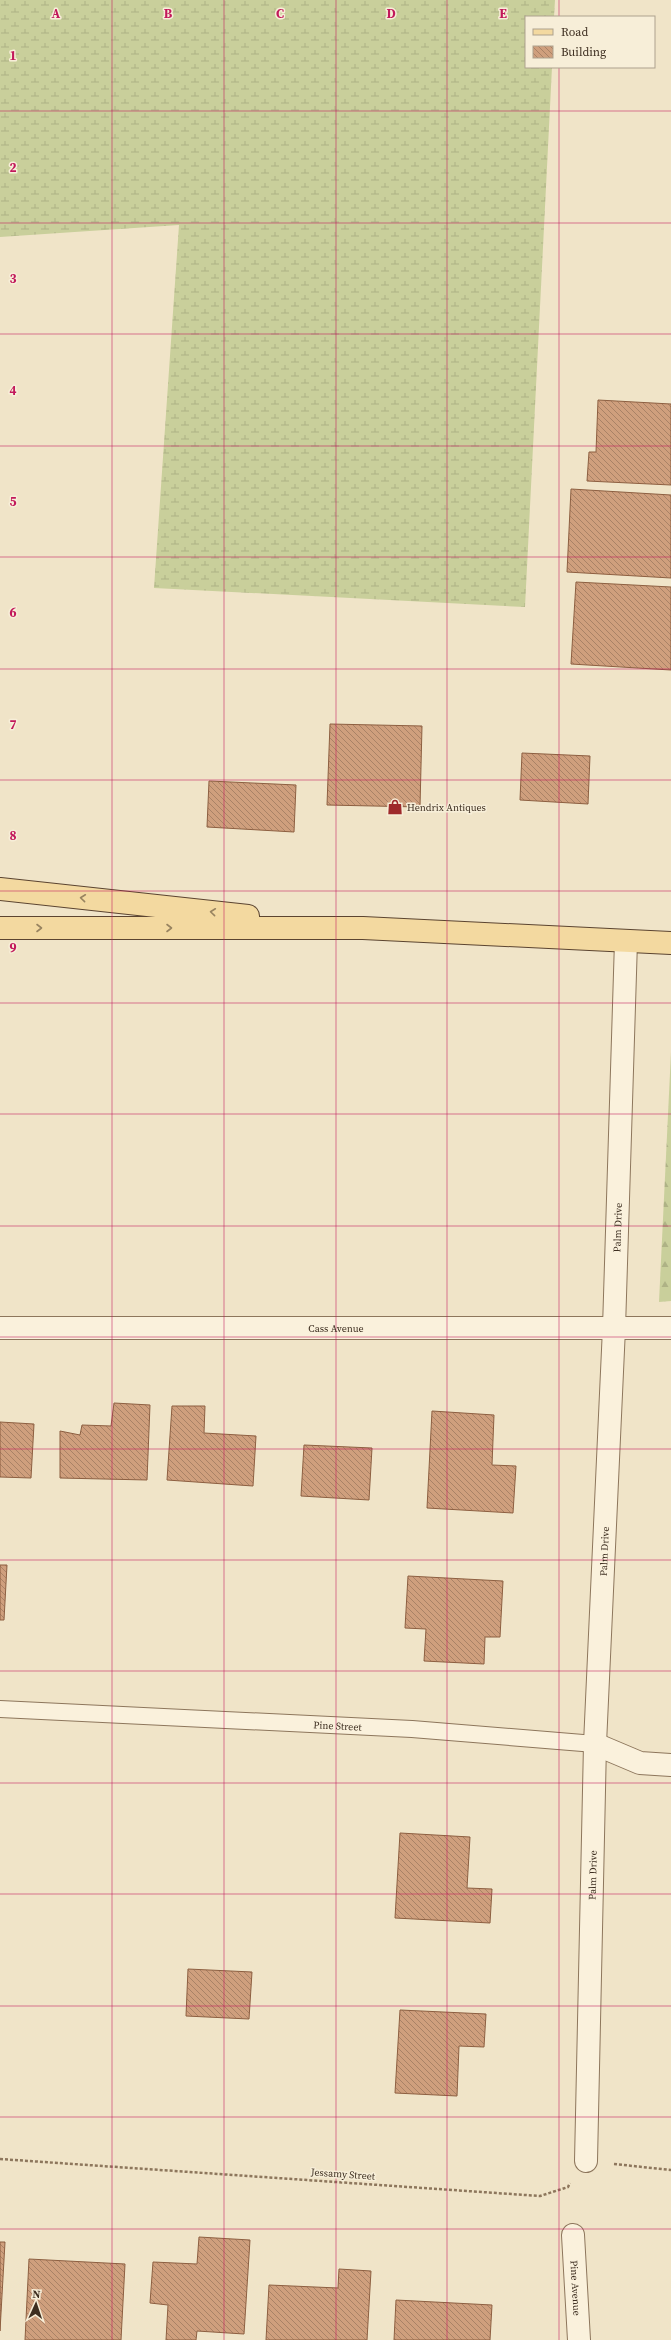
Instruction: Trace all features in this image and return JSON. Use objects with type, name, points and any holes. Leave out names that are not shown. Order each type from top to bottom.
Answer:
[{"type":"main road","points":[[0,889],[363,928]]},
{"type":"main road","points":[[0,928],[363,928],[671,943]]},
{"type":"street","name":"Palm Drive","points":[[586,2161],[595,1744],[614,1328],[626,941]]},
{"type":"street","name":"Cass Avenue","points":[[0,1328],[671,1328]]},
{"type":"street","name":"Pine Street","points":[[595,1744],[640,1763],[671,1765]]},
{"type":"street","name":"Pine Avenue","points":[[573,2235],[579,2340]]},
{"type":"lane","name":"Pine Street","points":[[0,1709],[412,1729],[595,1744]]},
{"type":"path","name":"Jessamy Street","points":[[0,2159],[540,2196],[568,2187],[586,2161]]},
{"type":"path","points":[[586,2161],[671,2170]]},
{"type":"green space","points":[[0,0],[555,0],[554,16],[525,16],[525,68],[552,68],[525,607],[154,588],[179,225],[0,237]]},
{"type":"green space","points":[[671,1052],[671,1301],[659,1302]]},
{"type":"building","points":[[598,400],[671,404],[671,485],[587,481],[589,452],[596,452]]},
{"type":"building","points":[[571,489],[671,495],[671,578],[567,572]]},
{"type":"building","points":[[576,582],[671,587],[671,670],[571,664]]},
{"type":"building","points":[[330,724],[422,726],[420,807],[327,805]]},
{"type":"building","points":[[522,753],[590,756],[588,804],[520,800]]},
{"type":"building","points":[[209,781],[296,785],[294,832],[207,827]]},
{"type":"building","points":[[114,1403],[150,1405],[147,1480],[60,1478],[60,1431],[80,1435],[82,1425],[111,1426]]},
{"type":"building","points":[[172,1406],[205,1406],[204,1433],[256,1436],[253,1486],[167,1480]]},
{"type":"building","points":[[432,1411],[494,1415],[492,1465],[516,1466],[513,1513],[427,1508]]},
{"type":"building","points":[[0,1422],[34,1424],[31,1478],[0,1477]]},
{"type":"building","points":[[304,1445],[372,1448],[369,1500],[301,1496]]},
{"type":"building","points":[[0,1565],[7,1565],[4,1620],[0,1620]]},
{"type":"building","points":[[408,1576],[503,1581],[500,1637],[485,1637],[484,1664],[424,1661],[426,1629],[405,1628]]},
{"type":"building","points":[[400,1833],[470,1837],[467,1888],[492,1889],[490,1923],[395,1918]]},
{"type":"building","points":[[188,1969],[252,1972],[249,2019],[186,2016]]},
{"type":"building","points":[[400,2010],[486,2014],[484,2047],[459,2046],[457,2096],[395,2093]]},
{"type":"building","points":[[199,2237],[250,2240],[244,2334],[197,2331],[196,2340],[166,2340],[168,2305],[150,2303],[153,2262],[197,2264]]},
{"type":"building","points":[[0,2242],[5,2242],[0,2331]]},
{"type":"building","points":[[29,2259],[125,2264],[121,2340],[25,2340]]},
{"type":"building","points":[[339,2269],[371,2271],[367,2340],[266,2340],[269,2285],[338,2288]]},
{"type":"building","points":[[396,2300],[492,2305],[490,2340],[394,2340]]},
{"type":"place","name":"Hendrix Antiques","points":[[395,807]]}]
